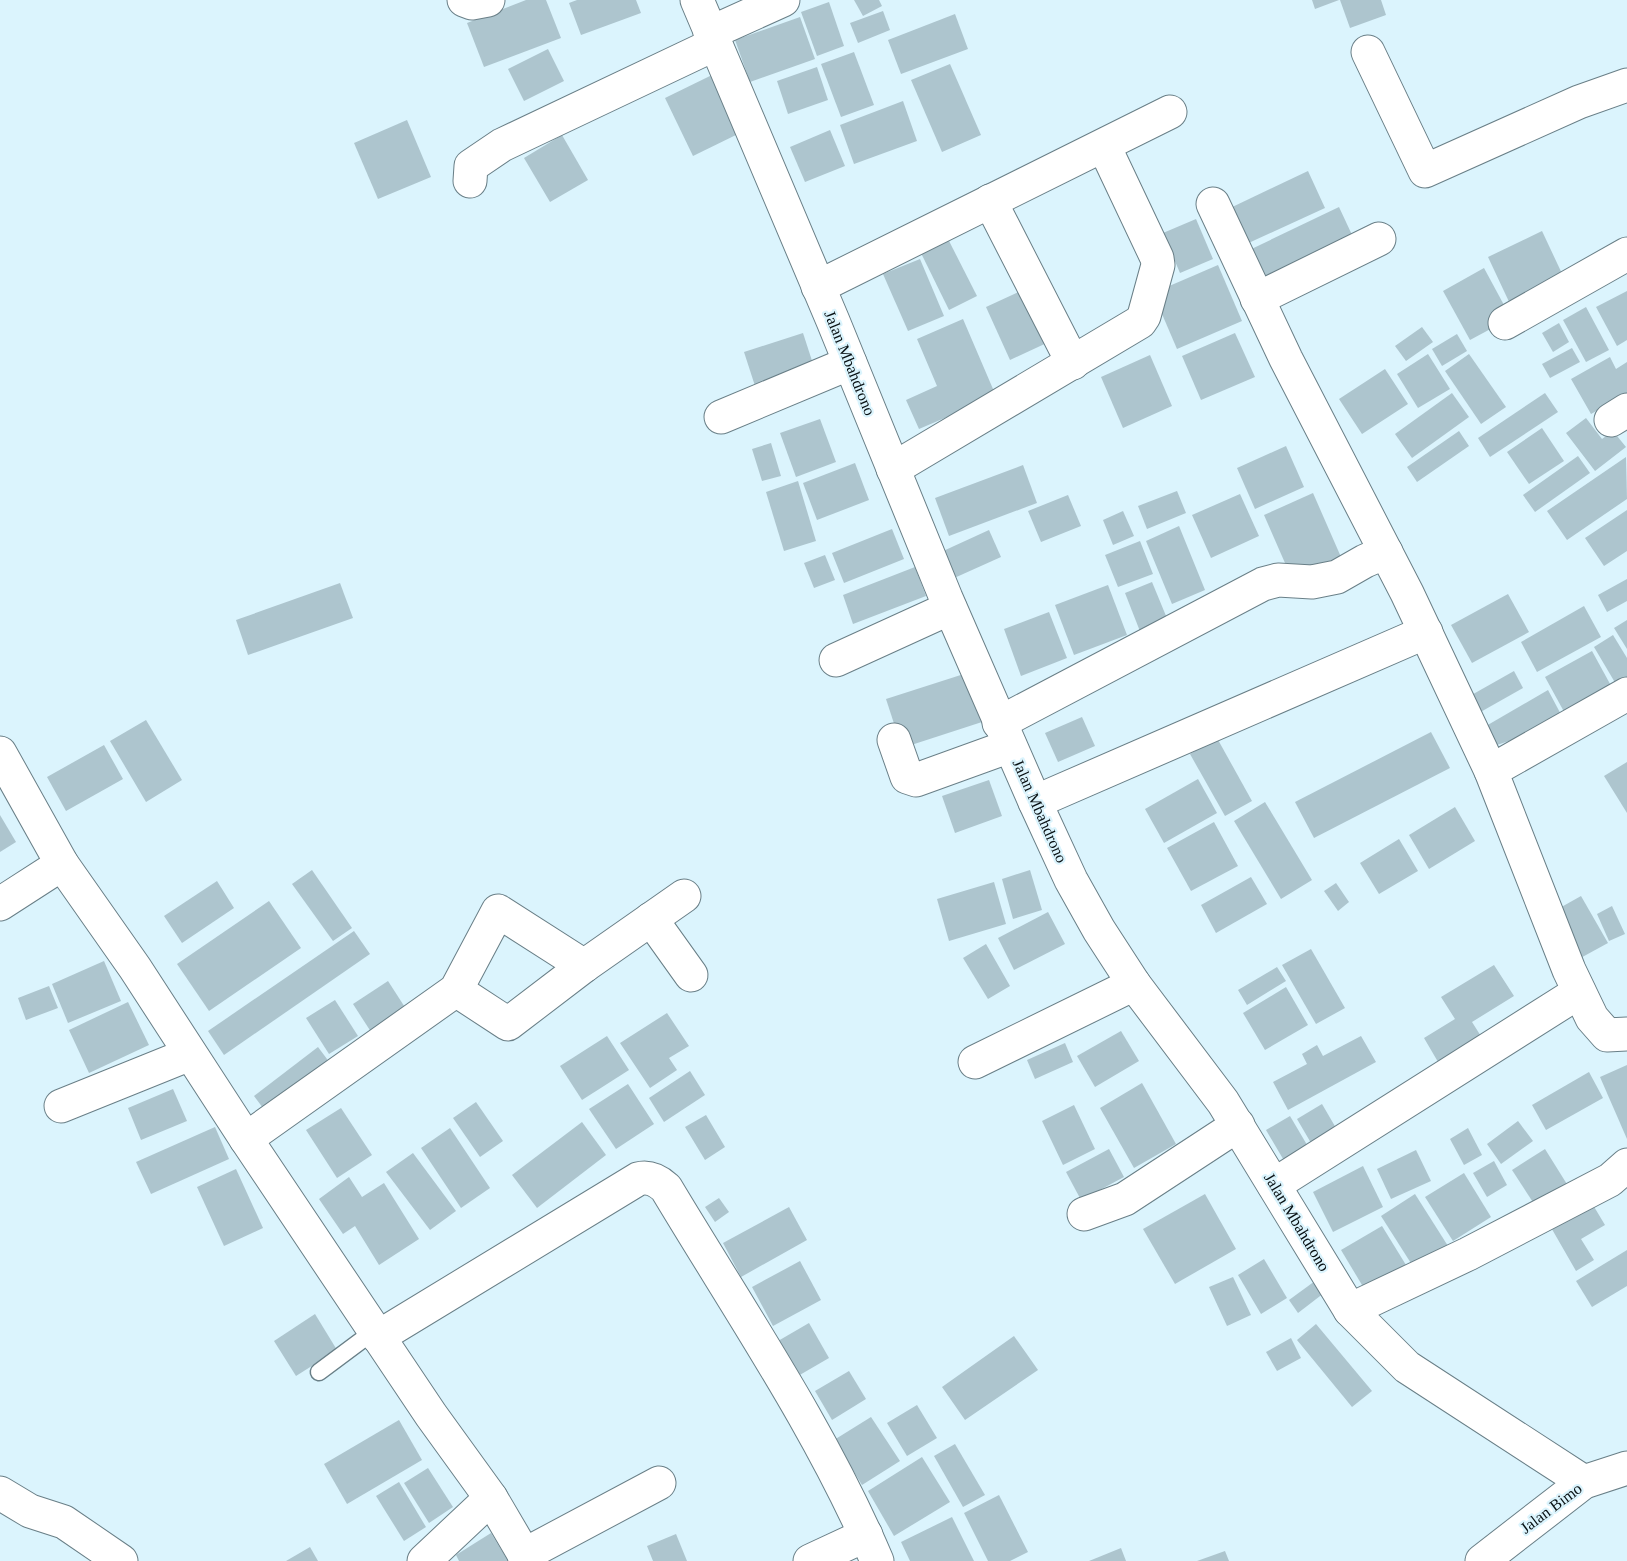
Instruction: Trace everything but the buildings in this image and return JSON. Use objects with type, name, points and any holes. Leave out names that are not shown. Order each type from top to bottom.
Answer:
[{"type":"street","points":[[464,0],[472,3],[488,0]]},
{"type":"street","name":"Jalan Mbahdrono","points":[[697,0],[950,608],[1071,880],[1099,930],[1134,984],[1238,1125],[1350,1310],[1407,1367],[1584,1482]]},
{"type":"street","points":[[470,181],[471,166],[502,145],[783,0]]},
{"type":"street","points":[[1368,52],[1425,171],[1579,102],[1627,85]]},
{"type":"street","points":[[818,287],[1170,112]]},
{"type":"street","points":[[893,469],[1073,363],[1140,322],[1144,316],[1158,266],[1157,258],[1104,146]]},
{"type":"street","points":[[990,201],[1073,363]]},
{"type":"street","points":[[1212,204],[1286,359],[1426,632],[1491,771],[1579,992],[1592,1018],[1607,1035],[1627,1034]]},
{"type":"street","points":[[1257,299],[1379,239]]},
{"type":"street","points":[[1505,324],[1627,254]]},
{"type":"street","points":[[721,417],[850,363]]},
{"type":"street","points":[[894,740],[907,777],[916,780],[1005,734],[1263,584],[1278,580],[1312,582],[1337,577],[1386,552]]},
{"type":"street","points":[[836,660],[950,608]]},
{"type":"street","points":[[1035,802],[1426,632]]},
{"type":"street","points":[[1491,771],[1627,694]]},
{"type":"street","points":[[3,763],[62,864],[135,968],[376,1334],[491,1498],[526,1558],[659,1483]]},
{"type":"street","points":[[0,904],[62,864]]},
{"type":"street","points":[[456,990],[508,1024],[584,966],[684,896]]},
{"type":"street","points":[[246,1139],[456,990],[498,911],[584,966]]},
{"type":"street","points":[[651,919],[691,975]]},
{"type":"street","points":[[975,1062],[1134,984]]},
{"type":"street","points":[[1274,1185],[1579,992]]},
{"type":"street","points":[[61,1106],[190,1054]]},
{"type":"street","points":[[1084,1214],[1125,1199],[1238,1125]]},
{"type":"street","points":[[1350,1310],[1468,1254],[1610,1180],[1627,1165]]},
{"type":"street","points":[[376,1334],[638,1179],[646,1177],[659,1182],[666,1188],[796,1401],[871,1548],[810,1561]]},
{"type":"street","name":"Jalan Bimo","points":[[1482,1561],[1584,1482],[1627,1468]]},
{"type":"street","points":[[0,1493],[30,1511],[64,1522],[121,1561]]},
{"type":"street","points":[[424,1561],[491,1498]]},
{"type":"lane","points":[[319,1372],[376,1334]]}]
